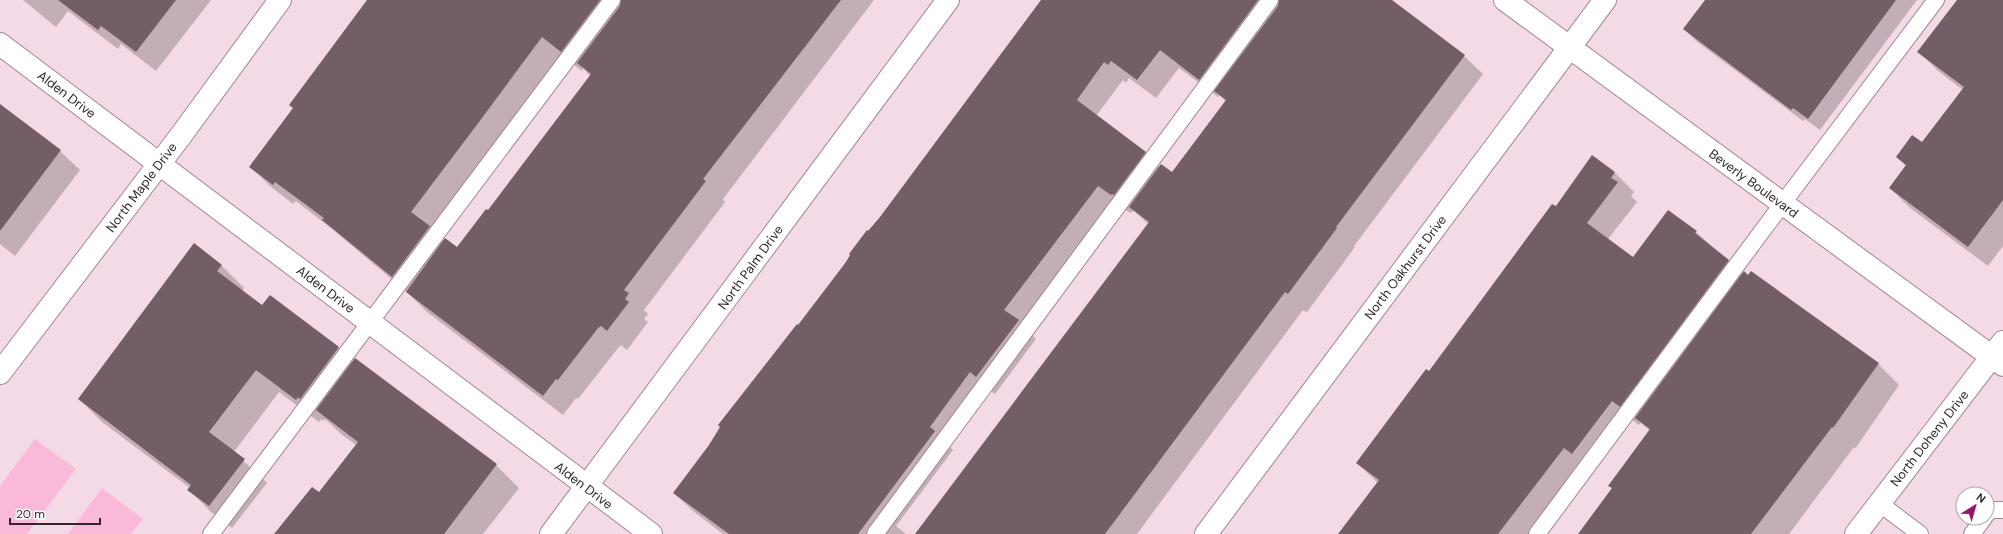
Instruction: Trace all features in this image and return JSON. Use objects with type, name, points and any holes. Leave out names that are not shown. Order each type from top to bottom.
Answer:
[{"type":"street","name":"North Maple Drive","points":[[0,374],[159,164],[280,0]]},
{"type":"street","name":"North Palm Drive","points":[[551,534],[587,488],[948,0]]},
{"type":"street","name":"Beverly Boulevard","points":[[1505,0],[1854,257],[1999,354]]},
{"type":"street","name":"North Oakhurst Drive","points":[[1206,534],[1605,0]]},
{"type":"street","name":"Alden Drive","points":[[0,44],[370,322],[587,488],[651,534]]},
{"type":"street","name":"North Doheny Drive","points":[[1856,534],[1879,503],[1999,354]]},
{"type":"lane","points":[[211,534],[612,0]]},
{"type":"lane","points":[[875,534],[1270,0]]},
{"type":"lane","points":[[1537,534],[1782,203],[1936,0]]},
{"type":"lane","points":[[1879,503],[1920,534]]},
{"type":"shaded area","points":[[35,439],[76,469],[27,534],[0,534],[0,486]]},
{"type":"shaded area","points":[[102,488],[143,519],[131,534],[68,534]]},
{"type":"building","points":[[58,0],[176,0],[136,52],[101,26],[98,30]]},
{"type":"building","points":[[367,0],[600,0],[561,52],[542,37],[411,212],[430,226],[392,277],[322,220],[324,218],[275,182],[273,185],[249,167],[293,108],[289,105]]},
{"type":"building","points":[[621,0],[841,0],[703,179],[706,181],[624,290],[629,293],[625,299],[629,302],[607,331],[601,326],[598,328],[558,380],[556,379],[543,396],[406,292],[445,238],[457,247],[486,209],[488,210],[591,74],[577,63],[620,6]]},
{"type":"building","points":[[1041,0],[1258,0],[1199,80],[1160,50],[1137,80],[1111,61],[1108,65],[1104,62],[1077,100],[1146,152],[1114,195],[1111,195],[1098,186],[1004,310],[1019,320],[976,377],[970,372],[930,427],[935,431],[858,534],[729,534],[673,493],[709,445],[720,427],[718,425],[846,262],[850,255],[849,254],[867,230],[868,231],[880,217]]},
{"type":"building","points":[[1279,0],[1392,0],[1465,55],[1336,227],[1337,228],[1288,294],[1285,292],[1105,534],[915,534],[1149,222],[1129,207],[1161,164],[1172,172],[1226,100],[1214,91],[1278,6]]},
{"type":"building","points":[[1705,0],[1896,0],[1808,119],[1793,108],[1791,110],[1683,29]]},
{"type":"building","points":[[1957,0],[2003,0],[2003,200],[1968,247],[1889,188],[1906,165],[1896,157],[1912,135],[1922,142],[1964,87],[1917,52]]},
{"type":"building","points":[[0,104],[61,150],[0,231]]},
{"type":"building","points":[[1592,155],[1615,172],[1611,178],[1618,182],[1587,223],[1633,257],[1668,210],[1697,231],[1695,233],[1729,260],[1620,407],[1612,401],[1572,454],[1564,448],[1498,534],[1338,534],[1379,480],[1356,463],[1426,369],[1429,371],[1552,204],[1556,206]]},
{"type":"building","points":[[194,243],[222,265],[217,271],[262,305],[270,295],[339,347],[300,399],[298,397],[296,400],[256,370],[209,432],[245,459],[209,506],[187,490],[191,485],[78,399]]},
{"type":"building","points":[[1744,271],[1748,275],[1751,271],[1879,363],[1833,428],[1832,427],[1751,534],[1578,534],[1612,488],[1608,486],[1650,429],[1635,418]]},
{"type":"building","points":[[355,358],[497,464],[444,534],[274,534],[312,487],[319,492],[358,442],[316,410]]}]
